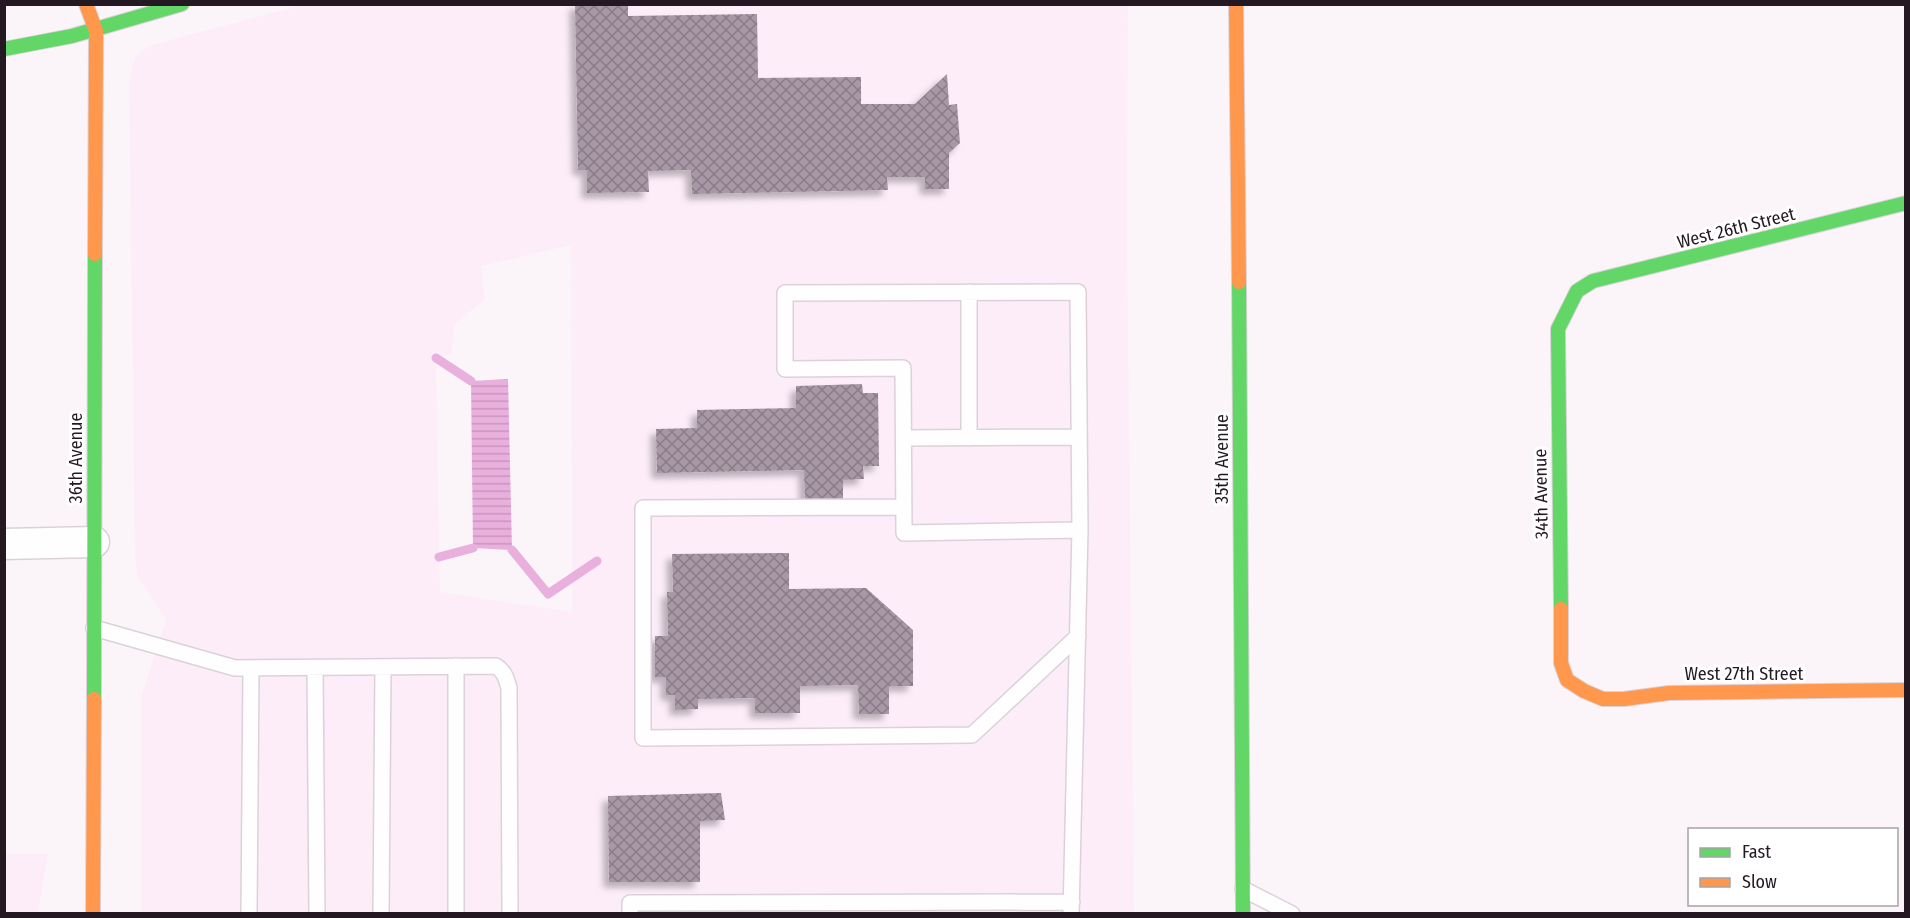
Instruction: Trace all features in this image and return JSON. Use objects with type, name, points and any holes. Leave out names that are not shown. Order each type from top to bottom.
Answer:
[{"type":"street","name":"36th Avenue","points":[[86,4],[96,31],[93,914]]},
{"type":"street","points":[[4,49],[24,47],[96,31],[182,4]]},
{"type":"street","name":"35th Avenue","points":[[1236,4],[1243,914]]},
{"type":"street","name":"West 26th Street","points":[[1576,291],[1593,281],[1905,203]]},
{"type":"street","name":"34th Avenue","points":[[1576,291],[1558,329],[1561,663],[1567,680],[1584,691]]},
{"type":"street","points":[[4,544],[94,542]]},
{"type":"street","name":"West 27th Street","points":[[1584,691],[1603,699],[1624,699],[1670,693],[1905,690]]},
{"type":"lane","points":[[969,292],[969,438]]},
{"type":"lane","points":[[630,914],[630,903],[1072,908],[1080,530],[1078,292],[784,293],[784,369],[903,368],[904,533],[1080,530]]},
{"type":"lane","points":[[904,438],[1079,437]]},
{"type":"lane","points":[[904,507],[643,508],[643,738],[972,735],[1078,636]]},
{"type":"lane","points":[[94,628],[235,668],[496,666],[502,670],[509,688],[510,914]]},
{"type":"lane","points":[[456,666],[456,914]]},
{"type":"lane","points":[[381,914],[383,667]]},
{"type":"lane","points":[[249,914],[251,668]]},
{"type":"lane","points":[[315,668],[317,914]]},
{"type":"lane","points":[[1243,889],[1292,914]]},
{"type":"shaded area","points":[[302,5],[1128,5],[1127,231],[1134,913],[141,913],[141,697],[166,620],[137,575],[135,558],[129,83],[135,57],[148,46]],"holes":[[[571,245],[572,612],[440,592],[436,358],[452,354],[454,325],[485,299],[481,266]]]},
{"type":"shaded area","points":[[508,379],[512,550],[473,548],[471,381]]},
{"type":"shaded area","points":[[5,854],[48,854],[38,913],[5,913]]},
{"type":"building","points":[[575,4],[628,4],[628,16],[757,14],[758,78],[861,77],[861,104],[915,104],[947,74],[949,105],[957,104],[960,143],[949,153],[949,189],[925,189],[925,177],[887,177],[888,190],[692,194],[691,170],[648,171],[649,192],[587,193],[587,170],[578,170]]},
{"type":"building","points":[[862,384],[863,393],[878,393],[879,466],[863,466],[864,479],[843,480],[843,500],[805,501],[804,470],[657,473],[656,429],[697,428],[697,410],[796,408],[796,386]]},
{"type":"building","points":[[789,553],[789,589],[866,588],[913,630],[913,686],[889,686],[889,714],[859,714],[858,685],[800,686],[800,713],[755,713],[755,698],[698,699],[698,709],[675,710],[675,695],[666,695],[666,677],[655,677],[655,636],[668,636],[667,592],[673,592],[672,554]]},
{"type":"building","points":[[721,793],[725,820],[700,821],[700,882],[609,882],[608,796]]},
{"type":"waterway","points":[[436,358],[471,381]]},
{"type":"waterway","points":[[439,557],[473,548]]},
{"type":"waterway","points":[[512,550],[548,594],[597,561]]},
{"type":"traffic: fast","points":[[4,49],[72,36],[182,4]]},
{"type":"traffic: fast","points":[[1561,609],[1558,329],[1577,291],[1593,281],[1906,203]]},
{"type":"traffic: fast","points":[[94,699],[95,254]]},
{"type":"traffic: fast","points":[[1239,282],[1243,914]]},
{"type":"traffic: slow","points":[[86,4],[96,31],[95,254]]},
{"type":"traffic: slow","points":[[1236,4],[1239,282]]},
{"type":"traffic: slow","points":[[1561,609],[1561,663],[1567,680],[1603,699],[1624,699],[1669,693],[1906,690]]},
{"type":"traffic: slow","points":[[93,914],[94,699]]}]
